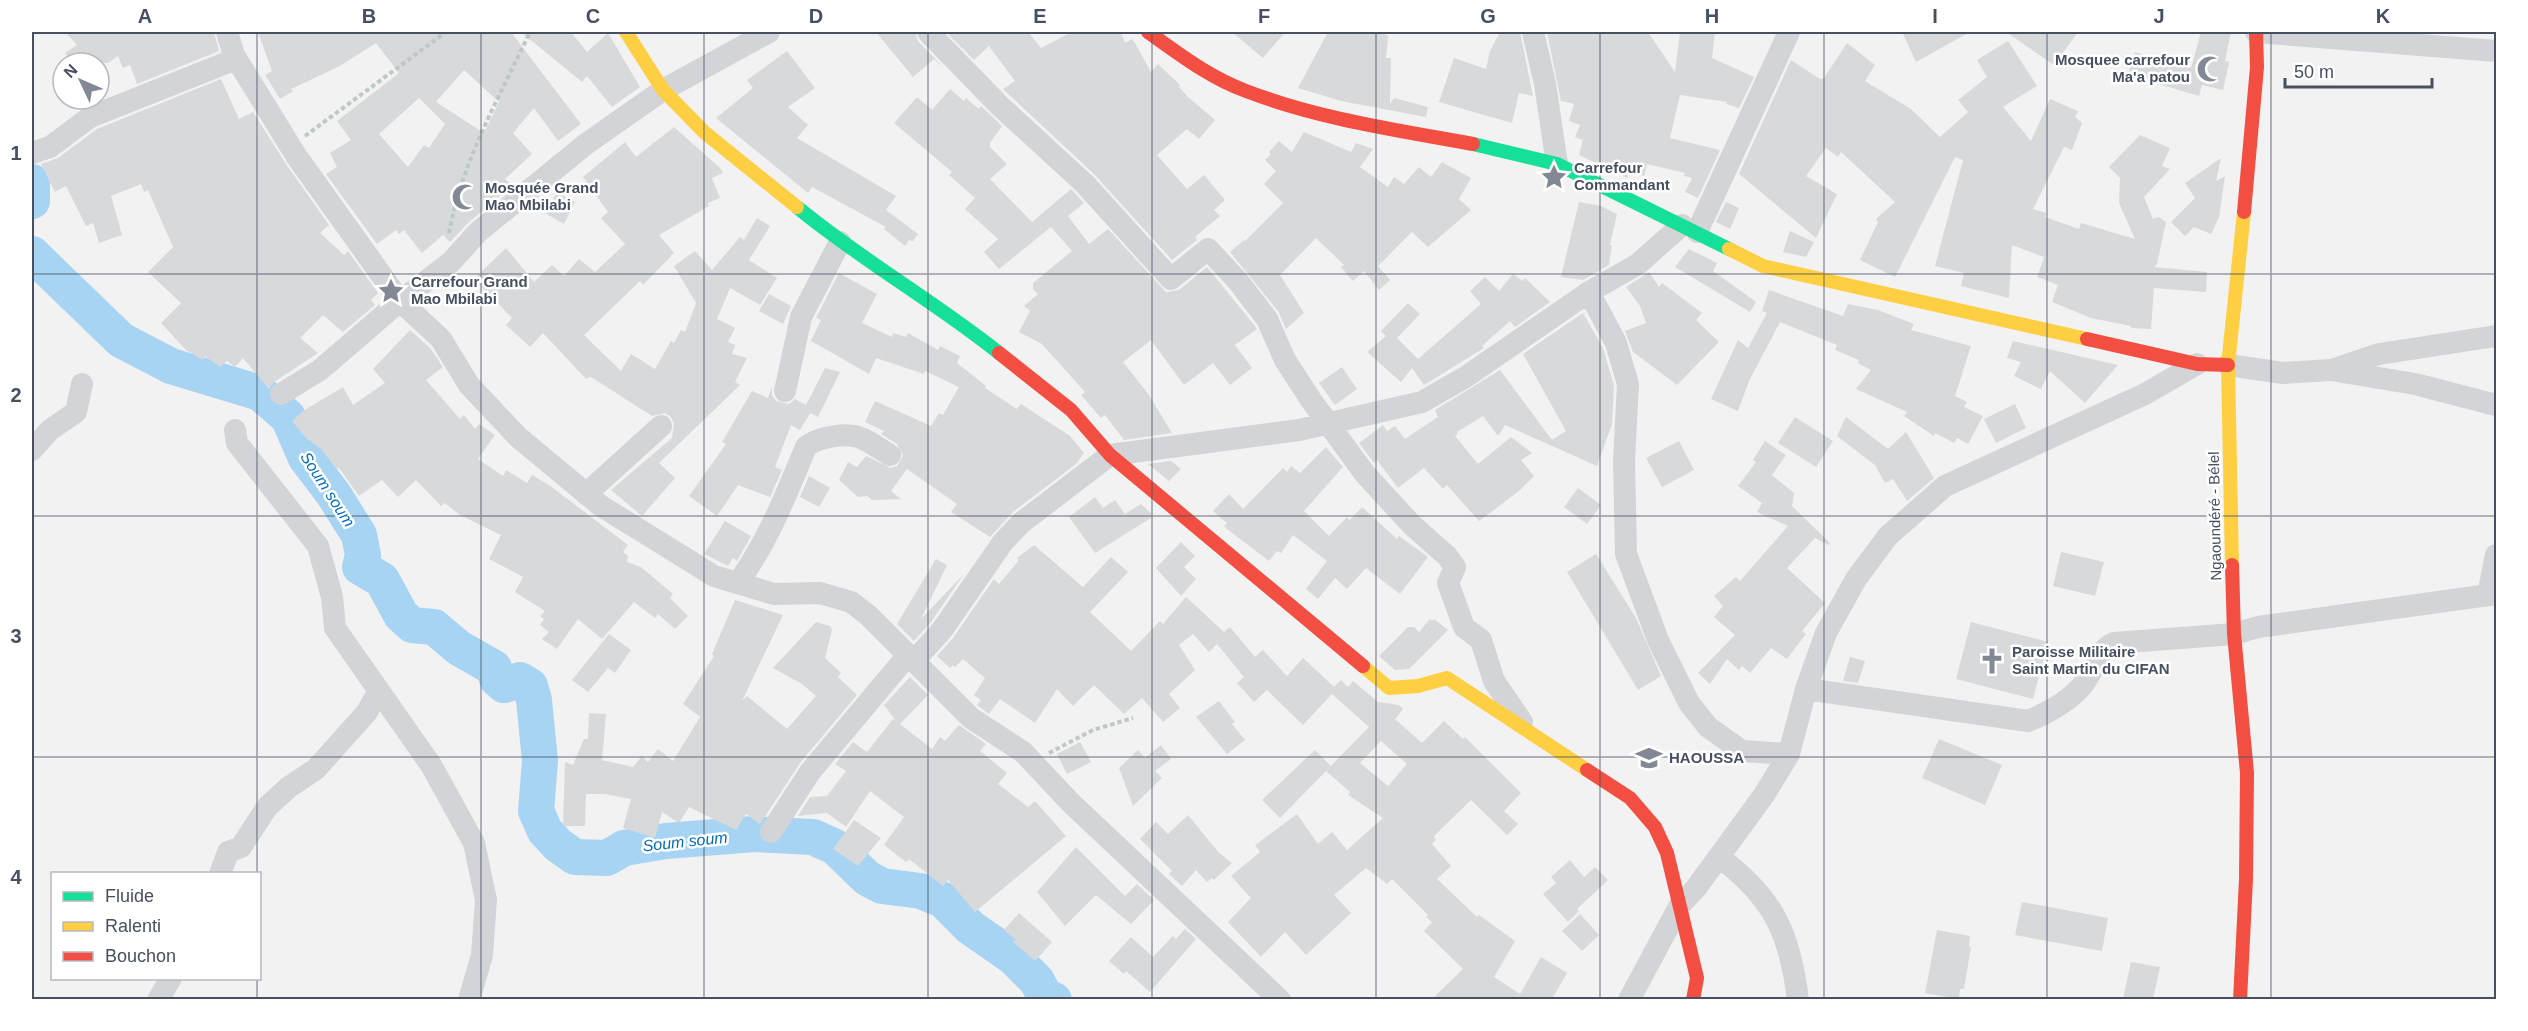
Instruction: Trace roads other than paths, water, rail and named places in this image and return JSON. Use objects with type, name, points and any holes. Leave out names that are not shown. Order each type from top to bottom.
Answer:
[{"type":"street","points":[[32,153],[50,147],[90,117],[236,59],[227,32]]},
{"type":"street","points":[[626,32],[663,90],[704,132],[840,243],[974,333],[1071,410],[1110,455],[1389,688],[1418,686],[1447,678],[1630,798],[1655,827],[1666,853],[1697,978],[1693,999]]},
{"type":"street","points":[[281,394],[320,370],[400,301],[451,262],[487,224],[586,144],[663,90],[769,32]]},
{"type":"street","points":[[928,32],[1000,106],[1085,184],[1171,279],[1208,249],[1238,280],[1267,319],[1285,360],[1365,474],[1412,525],[1447,556],[1455,567],[1448,584],[1464,627],[1482,640],[1494,681],[1530,733]]},
{"type":"street","points":[[1148,32],[1198,67],[1245,91],[1337,119],[1491,147],[1557,164],[1763,266],[2197,364],[2228,365],[2283,373],[2331,370],[2415,384],[2496,405]]},
{"type":"street","points":[[1533,32],[1545,84],[1557,164]]},
{"type":"street","points":[[771,832],[810,772],[911,658],[942,630],[1004,542],[1021,523],[1110,455],[1299,430],[1422,402],[1467,376],[1589,292],[1638,264],[1689,228],[1789,32]]},
{"type":"street","points":[[2256,32],[2496,51]]},
{"type":"street","name":"Ngaoundéré - Bélel","points":[[2240,999],[2246,879],[2247,773],[2234,633],[2228,365],[2248,177],[2257,67],[2256,32]]},
{"type":"street","points":[[234,55],[292,145],[297,157],[400,301],[441,339],[470,385],[518,437],[601,506],[714,576],[774,594],[820,592],[851,602],[971,718],[1023,752],[1071,803],[1280,999]]},
{"type":"street","points":[[785,391],[801,317],[840,243]]},
{"type":"street","points":[[1589,292],[1616,343],[1628,384],[1624,460],[1626,554],[1658,640],[1689,703],[1708,727],[1742,751],[1789,754]]},
{"type":"street","points":[[2331,370],[2379,354],[2496,336]]},
{"type":"street","points":[[1629,999],[1680,905],[1719,857],[1764,795],[1789,754],[1806,689],[1826,633],[1856,579],[1888,536],[1945,486],[2145,394],[2197,364]]},
{"type":"street","points":[[32,450],[50,430],[76,412],[82,384]]},
{"type":"street","points":[[586,494],[661,426]]},
{"type":"street","points":[[235,430],[237,443],[256,470],[296,515],[318,546],[332,597],[334,628],[430,765],[474,843],[486,900],[482,955],[469,999]]},
{"type":"street","points":[[738,583],[756,558],[778,516],[806,447],[812,441],[845,436],[860,437],[890,455]]},
{"type":"street","points":[[1806,689],[2028,721],[2056,709],[2082,687],[2110,644],[2234,633],[2258,627],[2492,595],[2496,555]]},
{"type":"street","points":[[220,872],[228,852],[242,847],[267,807],[289,787],[316,769],[367,712],[378,692]]},
{"type":"street","points":[[1719,857],[1748,879],[1786,936],[1798,999]]},
{"type":"street","points":[[158,999],[170,980]]},
{"type":"waterway","name":"Soum soum","points":[[32,182],[32,201]]},
{"type":"waterway","name":"Soum soum","points":[[32,254],[121,340],[171,366],[260,393],[288,417],[306,458],[334,495],[359,535],[363,555],[360,567],[382,580],[401,615],[412,625],[434,627],[459,648],[494,668],[497,679],[504,685],[520,680],[530,686],[534,700],[540,761],[536,811],[545,831],[558,845],[575,857],[607,858],[624,848],[666,841],[754,834],[813,837],[835,847],[867,878],[882,886],[921,891],[943,900],[971,928],[1013,957],[1037,981],[1045,997],[1054,1000]]},
{"type":"place","name":"Mosquee carrefour Ma'a patou","points":[[2210,69]]},
{"type":"place","name":"Carrefour Commandant","points":[[1554,177]]},
{"type":"place","name":"Mosquée Grand Mao Mbilabi","points":[[465,197]]},
{"type":"place","name":"Carrefour Grand Mao Mbilabi","points":[[391,291]]},
{"type":"place","name":"Paroisse Militaire Saint Martin du CIFAN","points":[[1992,661]]},
{"type":"place","name":"HAOUSSA","points":[[1649,758]]}]
